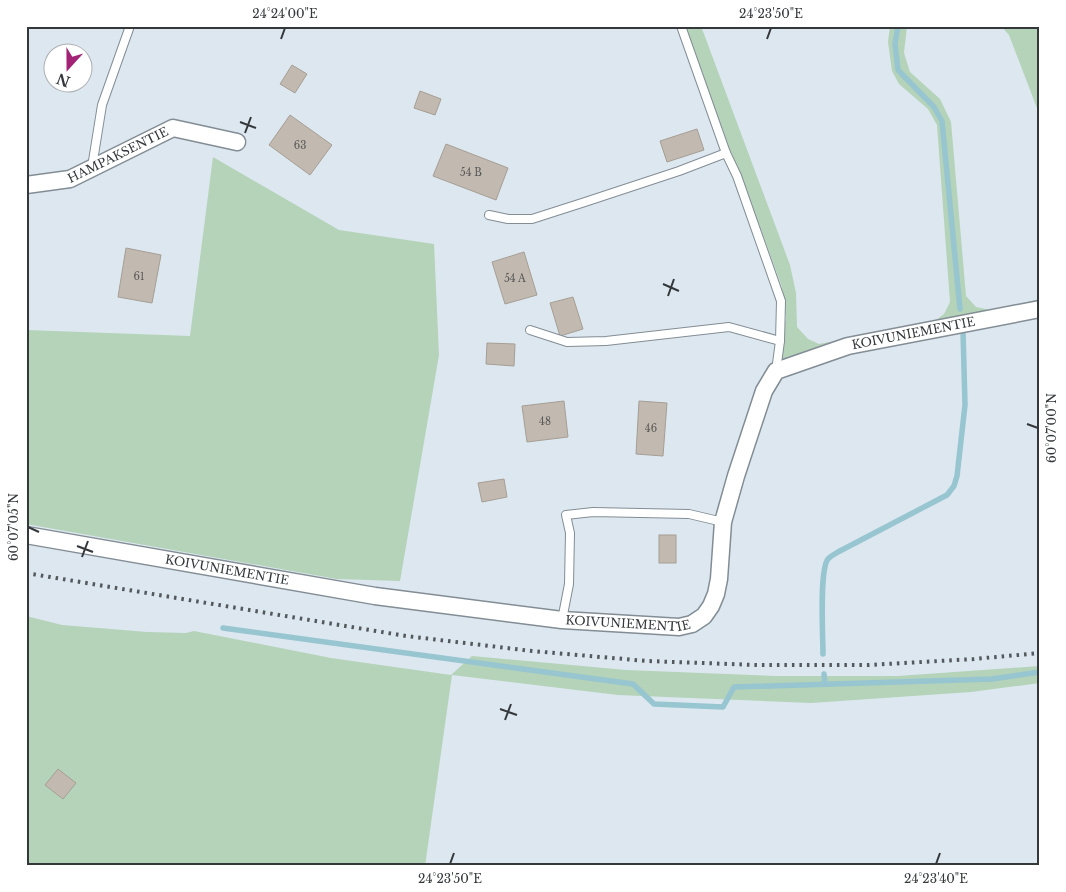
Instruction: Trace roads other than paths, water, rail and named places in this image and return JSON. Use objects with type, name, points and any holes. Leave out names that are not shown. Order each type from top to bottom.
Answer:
[{"type":"street","name":"HAMPAKSENTIE","points":[[26,185],[70,179],[173,128],[237,142]]},
{"type":"street","name":"KOIVUNIEMENTIE","points":[[26,535],[375,596],[562,620],[679,627],[692,624],[704,616],[716,594],[719,579],[723,522],[764,392],[776,371],[848,346],[1040,309]]},
{"type":"lane","points":[[92,168],[102,105],[130,26]]},
{"type":"lane","points":[[681,26],[781,301],[780,341],[776,371]]},
{"type":"lane","points":[[489,216],[508,219],[532,219],[623,190],[726,153]]},
{"type":"lane","points":[[530,330],[568,342],[606,341],[729,327],[780,341]]},
{"type":"lane","points":[[562,620],[569,584],[570,533],[566,514],[593,512],[689,514],[723,522]]},
{"type":"waterway","points":[[898,26],[895,44],[898,70],[934,107],[942,121],[960,309]]},
{"type":"waterway","points":[[823,654],[822,589],[823,576],[828,559],[947,495],[954,486],[957,476],[965,405],[963,331]]},
{"type":"waterway","points":[[223,628],[633,684],[654,704],[723,707],[734,687],[992,679],[1040,672]]},
{"type":"waterway","points":[[824,674],[825,684]]},
{"type":"railway","points":[[26,573],[406,636],[532,651],[647,661],[757,665],[869,665],[1040,653]]}]
